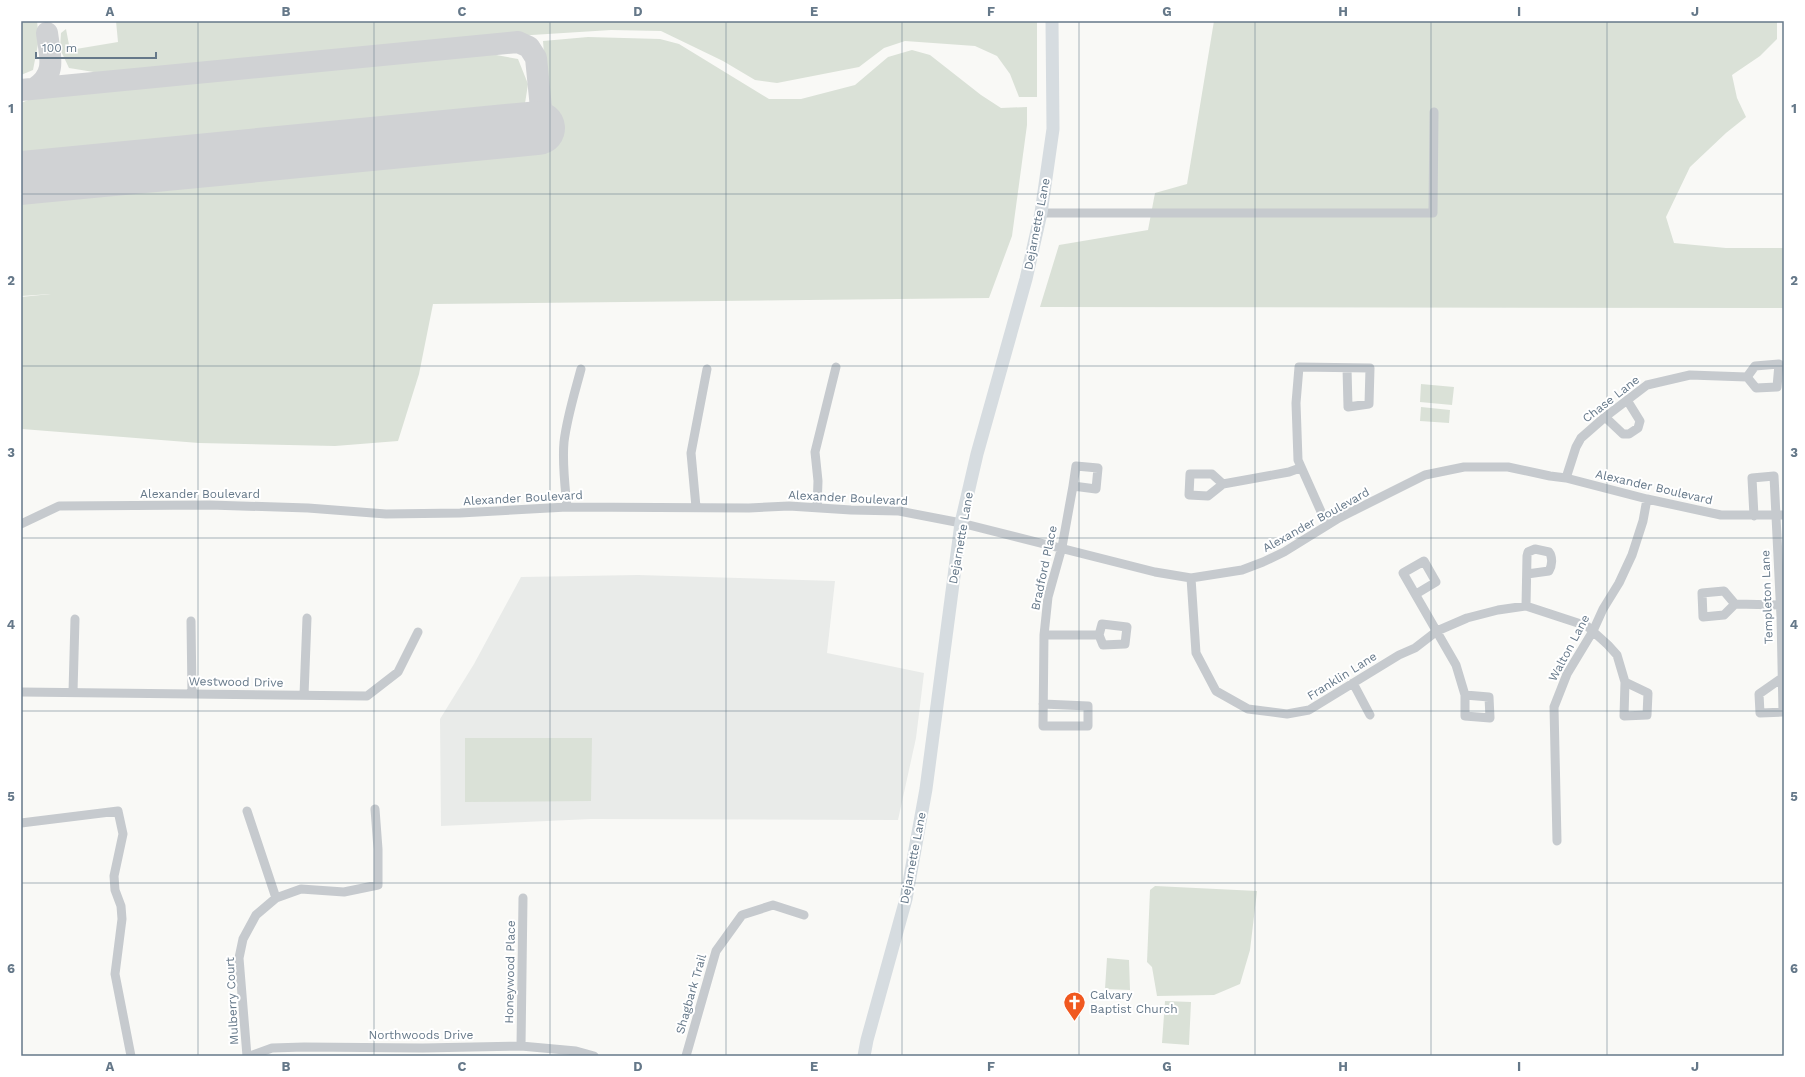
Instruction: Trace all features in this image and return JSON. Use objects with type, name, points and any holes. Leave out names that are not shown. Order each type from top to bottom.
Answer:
[{"type":"main road","name":"Dejarnette Lane","points":[[864,1056],[867,1040],[906,899],[926,789],[961,523],[977,454],[1026,278],[1042,213],[1053,129],[1052,21]]},
{"type":"street","points":[[1042,213],[1433,213],[1434,112]]},
{"type":"street","points":[[817,508],[818,481],[815,452],[836,367]]},
{"type":"street","points":[[1327,525],[1300,468],[1298,460],[1296,403],[1299,367],[1370,368],[1369,404],[1348,406],[1347,368]]},
{"type":"street","points":[[567,507],[564,474],[564,442],[570,410],[582,369]]},
{"type":"street","points":[[696,507],[691,452],[707,370]]},
{"type":"street","name":"Chase Lane","points":[[1566,478],[1576,447],[1581,438],[1605,417],[1647,385],[1690,375],[1746,377]]},
{"type":"street","points":[[1605,417],[1623,434],[1629,434],[1638,428],[1640,421],[1627,400]]},
{"type":"street","name":"Alexander Boulevard","points":[[21,524],[59,506],[210,505],[308,508],[386,514],[460,513],[567,507],[749,508],[789,506],[899,511],[961,523],[1031,542],[1062,547],[1155,572],[1191,578],[1242,570],[1263,562],[1284,552],[1327,525],[1425,475],[1464,467],[1508,467],[1566,478],[1647,499],[1721,515],[1780,515]]},
{"type":"street","points":[[1223,484],[1289,472],[1300,468]]},
{"type":"street","name":"Templeton Lane","points":[[1754,516],[1752,478],[1774,476],[1780,515],[1782,678]]},
{"type":"street","name":"Bradford Place","points":[[1043,704],[1088,706],[1088,726],[1043,726],[1043,704],[1044,635],[1048,596],[1062,547],[1073,486]]},
{"type":"street","name":"Walton Lane","points":[[1557,841],[1554,707],[1567,674],[1590,628],[1619,582],[1632,555],[1643,521],[1647,499]]},
{"type":"street","points":[[1526,606],[1527,574]]},
{"type":"street","name":"Franklin Lane","points":[[1191,578],[1196,653],[1216,690],[1248,709],[1287,714],[1309,710],[1399,655],[1415,648],[1437,631],[1467,618],[1498,610],[1526,606],[1590,628]]},
{"type":"street","points":[[1416,594],[1456,665],[1465,695]]},
{"type":"street","points":[[1735,604],[1780,605]]},
{"type":"street","points":[[304,695],[307,618]]},
{"type":"street","points":[[73,692],[75,619]]},
{"type":"street","points":[[191,621],[192,694]]},
{"type":"street","points":[[1590,628],[1617,655],[1625,682]]},
{"type":"street","name":"Westwood Drive","points":[[21,692],[368,696],[398,672],[418,632]]},
{"type":"street","points":[[1044,635],[1099,635]]},
{"type":"street","points":[[1353,683],[1370,715]]},
{"type":"street","name":"Mulberry Court","points":[[248,1056],[239,958],[244,939],[256,915],[276,898],[301,889],[344,892],[378,885],[378,849],[375,809]]},
{"type":"street","points":[[21,823],[118,811],[123,834],[114,876],[122,920],[115,974],[132,1056]]},
{"type":"street","points":[[247,811],[276,898]]},
{"type":"street","name":"Honeywood Place","points":[[521,1046],[523,898]]},
{"type":"street","name":"Shagbark Trail","points":[[686,1056],[716,951],[742,915],[773,905],[804,915]]},
{"type":"street","name":"Northwoods Drive","points":[[248,1056],[272,1048],[304,1047],[388,1051],[423,1048],[521,1046],[576,1051],[594,1056]]},
{"type":"shaded area","points":[[21,21],[37,21],[39,39],[33,70],[21,75]]},
{"type":"shaded area","points":[[116,21],[1037,21],[1037,97],[1019,97],[1010,74],[997,56],[975,46],[905,41],[884,48],[859,67],[777,83],[755,80],[723,61],[661,31],[611,30],[467,39],[106,74],[69,68],[60,49],[61,33],[66,29],[70,50],[118,42]]},
{"type":"shaded area","points":[[1214,21],[1777,21],[1777,39],[1760,56],[1732,75],[1737,98],[1746,117],[1726,133],[1690,167],[1666,217],[1674,243],[1726,248],[1784,248],[1784,308],[1040,307],[1059,245],[1148,230],[1155,193],[1187,184]]},
{"type":"shaded area","points":[[588,37],[660,39],[679,44],[769,99],[801,99],[855,85],[888,57],[912,50],[930,55],[981,95],[1001,108],[1027,107],[1027,125],[1012,236],[989,298],[433,304],[419,374],[398,441],[335,446],[199,443],[22,429],[21,464],[21,297],[51,294],[21,296],[21,196],[551,145],[543,41]]},
{"type":"shaded area","points":[[480,52],[518,59],[528,84],[524,110],[21,159],[21,103],[40,95]]},
{"type":"shaded area","points":[[1421,384],[1454,387],[1452,405],[1420,402]]},
{"type":"shaded area","points":[[1421,407],[1450,410],[1449,423],[1420,421]]},
{"type":"shaded area","points":[[638,575],[835,581],[827,653],[924,673],[916,738],[898,820],[591,819],[441,826],[440,719],[474,664],[521,577]]},
{"type":"shaded area","points":[[465,738],[592,738],[591,801],[465,802]]},
{"type":"shaded area","points":[[1155,886],[1257,891],[1250,950],[1240,984],[1214,995],[1157,996],[1152,967],[1147,962],[1150,890]]},
{"type":"shaded area","points":[[1107,958],[1129,960],[1130,990],[1105,989]]},
{"type":"shaded area","points":[[1165,1001],[1191,1002],[1189,1045],[1162,1043]]},
{"type":"taxiway","points":[[35,88],[47,77],[49,71],[50,57],[47,33]]},
{"type":"taxiway","points":[[21,90],[518,42],[529,47],[536,58],[541,108],[538,128]]},
{"type":"runway","points":[[21,178],[538,128]]},
{"type":"place","name":"Calvary Baptist Church","points":[[1074,1022]]}]
